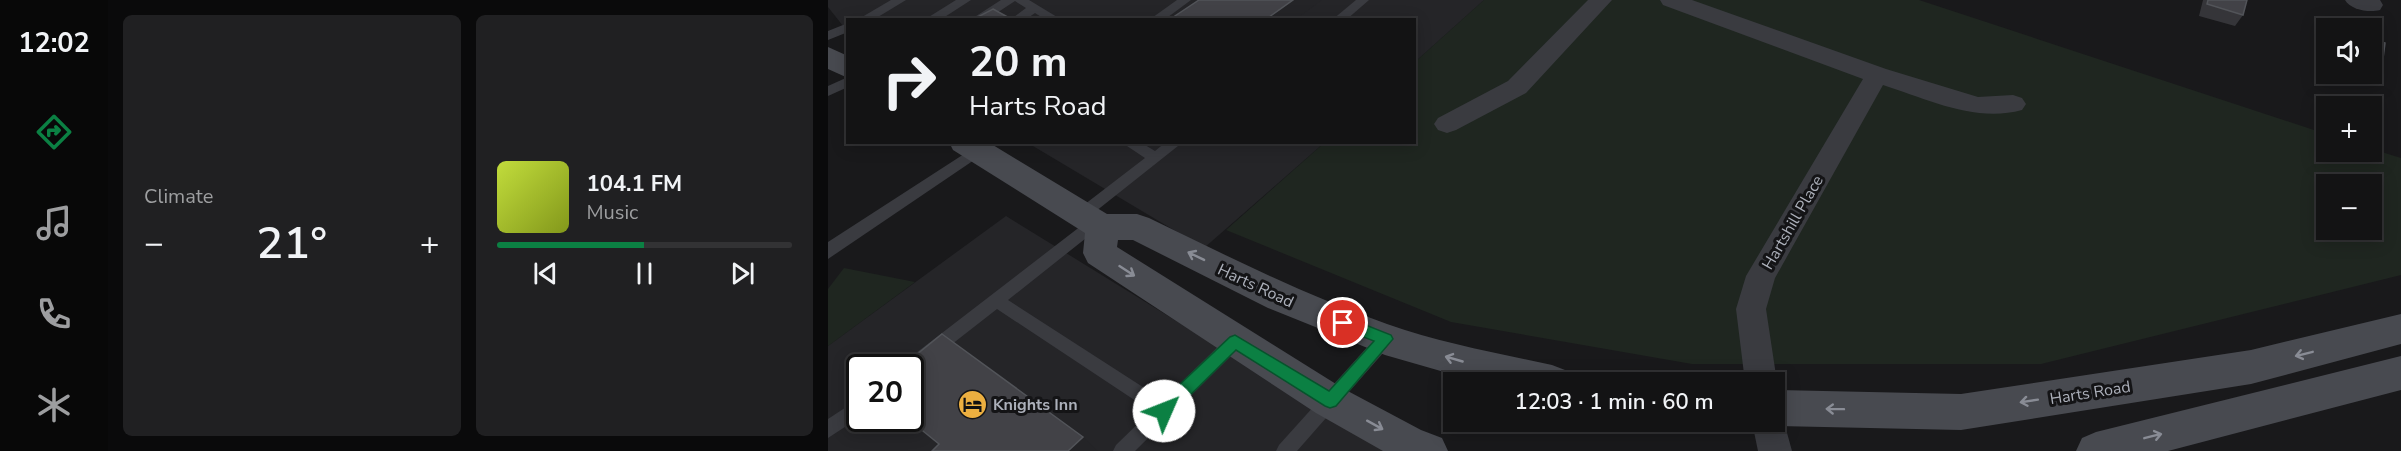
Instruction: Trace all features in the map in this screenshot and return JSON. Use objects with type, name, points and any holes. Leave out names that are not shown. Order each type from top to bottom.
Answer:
[{"type":"street","points":[[1447,124],[1516,87],[1600,0]]},
{"type":"street","points":[[1671,0],[1877,75],[1978,106],[2013,104]]},
{"type":"street","points":[[828,56],[846,67]]},
{"type":"street","name":"Hartshill Place","points":[[1760,372],[1751,309],[1761,276],[1877,75]]},
{"type":"street","points":[[972,146],[1092,222],[1100,253],[1330,401],[1412,446],[1428,451]]},
{"type":"street","name":"Harts Road","points":[[1092,222],[1137,227],[1280,298],[1386,339],[1461,362],[1506,372]]},
{"type":"street","name":"Harts Road","points":[[1785,408],[1961,412],[2251,367],[2401,329]]},
{"type":"street","points":[[2352,342],[2391,375]]},
{"type":"street","points":[[2096,451],[2391,375]]},
{"type":"street","points":[[1771,432],[1775,451]]},
{"type":"lane","points":[[867,18],[900,0]]},
{"type":"lane","points":[[934,18],[965,0]]},
{"type":"lane","points":[[979,18],[1010,0]]},
{"type":"lane","points":[[1020,0],[1054,18]]},
{"type":"lane","points":[[1158,18],[1185,0]]},
{"type":"lane","points":[[1341,18],[1364,0]]},
{"type":"lane","points":[[1019,18],[1035,8]]},
{"type":"lane","points":[[828,36],[846,28]]},
{"type":"lane","points":[[828,92],[846,82]]},
{"type":"lane","points":[[1132,144],[1156,158]]},
{"type":"lane","points":[[924,356],[1092,222],[1156,158],[1174,144]]},
{"type":"lane","points":[[828,253],[833,247],[972,146]]},
{"type":"lane","points":[[996,300],[1164,411]]},
{"type":"lane","points":[[1285,451],[1386,339]]},
{"type":"lane","points":[[1122,451],[1235,341]]},
{"type":"lane","points":[[828,430],[846,416]]},
{"type":"shaded area","points":[[828,0],[1484,0],[1416,61],[1416,18],[846,18],[846,30],[828,7]]},
{"type":"shaded area","points":[[1484,0],[1919,0],[2316,131],[2316,162],[2382,162],[2382,152],[2401,158],[2401,275],[2041,364],[1692,364],[1451,322],[1226,230],[1323,144],[1416,144],[1416,61]]},
{"type":"shaded area","points":[[1030,144],[1323,144],[1204,248]]},
{"type":"shaded area","points":[[1006,216],[1388,451],[828,451],[828,346]]},
{"type":"shaded area","points":[[844,268],[915,282],[828,346],[828,289]]},
{"type":"building","points":[[1199,0],[1293,0],[1268,18],[1172,18]]},
{"type":"building","points":[[2208,0],[2247,0],[2243,15],[2207,4]]},
{"type":"building","points":[[993,9],[1009,18],[976,18]]},
{"type":"building","points":[[2382,42],[2385,43],[2382,66]]},
{"type":"building","name":"Knights Inn","points":[[942,334],[1083,437],[1068,451],[932,451],[939,444],[924,432],[924,354],[917,354]]},
{"type":"place","name":"Knights Inn","points":[[972,404]]},
{"type":"route","points":[[1164,411],[1235,341],[1330,401],[1386,339],[1343,323]]}]
